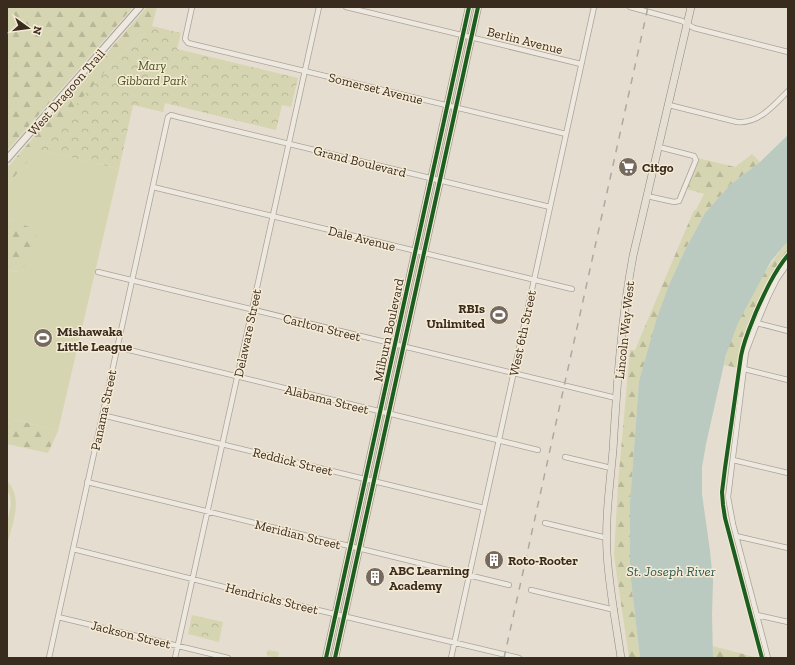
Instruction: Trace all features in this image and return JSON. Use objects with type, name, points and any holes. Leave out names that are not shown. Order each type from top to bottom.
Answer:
[{"type":"main road","name":"Lincoln Way West","points":[[621,658],[608,565],[607,538],[616,398],[633,256],[692,7]]},
{"type":"street","name":"West Dragoon Trail","points":[[7,159],[140,7]]},
{"type":"street","name":"Somerset Avenue","points":[[192,7],[185,39],[188,43],[566,134]]},
{"type":"street","name":"Delaware Street","points":[[175,658],[319,7]]},
{"type":"street","name":"Berlin Avenue","points":[[346,7],[582,64]]},
{"type":"street","name":"Milburn Boulevard","points":[[326,658],[470,7]]},
{"type":"street","name":"Milburn Boulevard","points":[[335,658],[478,7]]},
{"type":"street","name":"West 6th Street","points":[[451,658],[594,7]]},
{"type":"street","points":[[630,7],[682,21],[694,28],[788,52]]},
{"type":"street","points":[[669,105],[730,120],[746,122],[762,115],[788,91]]},
{"type":"street","name":"Grand Boulevard","points":[[169,115],[550,207]]},
{"type":"street","name":"Panama Street","points":[[49,658],[169,115]]},
{"type":"street","points":[[647,196],[674,202],[679,201],[696,161],[694,156],[659,147]]},
{"type":"street","name":"Dale Avenue","points":[[153,186],[572,289]]},
{"type":"street","points":[[768,658],[736,536],[728,497],[746,352],[756,322],[775,282],[788,263]]},
{"type":"street","name":"Carlton Street","points":[[98,272],[616,398]]},
{"type":"street","points":[[756,322],[788,330]]},
{"type":"street","name":"Alabama Street","points":[[117,348],[538,450]]},
{"type":"street","points":[[744,369],[788,380]]},
{"type":"street","name":"Reddick Street","points":[[102,415],[484,508]]},
{"type":"street","points":[[565,457],[612,468]]},
{"type":"street","points":[[733,460],[788,473]]},
{"type":"street","name":"Meridian Street","points":[[88,482],[509,585]]},
{"type":"street","points":[[545,523],[607,538]]},
{"type":"street","points":[[736,536],[788,548]]},
{"type":"street","name":"Hendricks Street","points":[[72,549],[519,658]]},
{"type":"street","points":[[531,590],[615,610]]},
{"type":"street","points":[[757,615],[788,622]]},
{"type":"street","name":"Jackson Street","points":[[58,617],[228,658]]},
{"type":"green space","points":[[7,7],[133,7],[7,151]]},
{"type":"green space","points":[[147,7],[157,7],[152,26],[111,65],[7,185],[7,168]]},
{"type":"green space","name":"Mary Gibbard Park","points":[[152,26],[181,33],[177,49],[298,78],[291,107],[282,105],[276,130],[165,103],[163,112],[133,105],[119,169],[37,149],[111,65]]},
{"type":"green space","name":"Mishawaka Little League","points":[[37,149],[119,169],[58,431],[13,419],[7,415],[7,270],[18,272],[14,221],[7,219],[7,185]]},
{"type":"green space","points":[[752,154],[760,162],[730,185],[705,213],[685,250],[669,285],[639,381],[630,503],[630,572],[640,658],[629,658],[614,556],[618,483],[630,350],[635,350],[694,210],[696,210],[704,194],[687,189],[698,163],[698,158],[735,167]]},
{"type":"green space","points":[[7,219],[35,229],[36,234],[22,272],[7,270]]},
{"type":"green space","points":[[788,241],[788,252],[772,273],[765,286],[743,336],[739,352],[738,368],[724,365],[734,332],[749,299],[767,269]]},
{"type":"green space","points":[[7,415],[13,419],[58,431],[48,453],[7,444]]},
{"type":"green space","points":[[7,481],[15,495],[16,503],[14,520],[7,545],[7,524],[11,504],[7,489]]},
{"type":"green space","points":[[192,615],[223,622],[219,642],[188,634]]},
{"type":"green space","points":[[713,646],[758,658],[713,658]]},
{"type":"green space","points":[[268,650],[279,652],[278,658],[267,656]]},
{"type":"water","name":"St. Joseph River","points":[[788,135],[788,241],[771,261],[738,323],[726,355],[702,467],[702,494],[713,581],[713,658],[640,658],[630,572],[630,503],[639,381],[657,318],[669,285],[685,250],[705,213],[730,185],[760,162]]},
{"type":"railway","points":[[504,658],[648,7]]},
{"type":"cycle path","points":[[326,658],[469,7]]},
{"type":"cycle path","points":[[335,658],[478,7]]},
{"type":"cycle path","points":[[762,658],[725,518],[722,492],[741,356],[744,344],[766,290],[778,268],[788,255]]},
{"type":"place","name":"Citgo","points":[[628,167]]},
{"type":"place","name":"RBIs Unlimited","points":[[499,315]]},
{"type":"place","name":"Mishawaka Little League","points":[[43,338]]},
{"type":"place","name":"Roto-Rooter","points":[[494,560]]},
{"type":"place","name":"ABC Learning Academy","points":[[375,577]]}]
